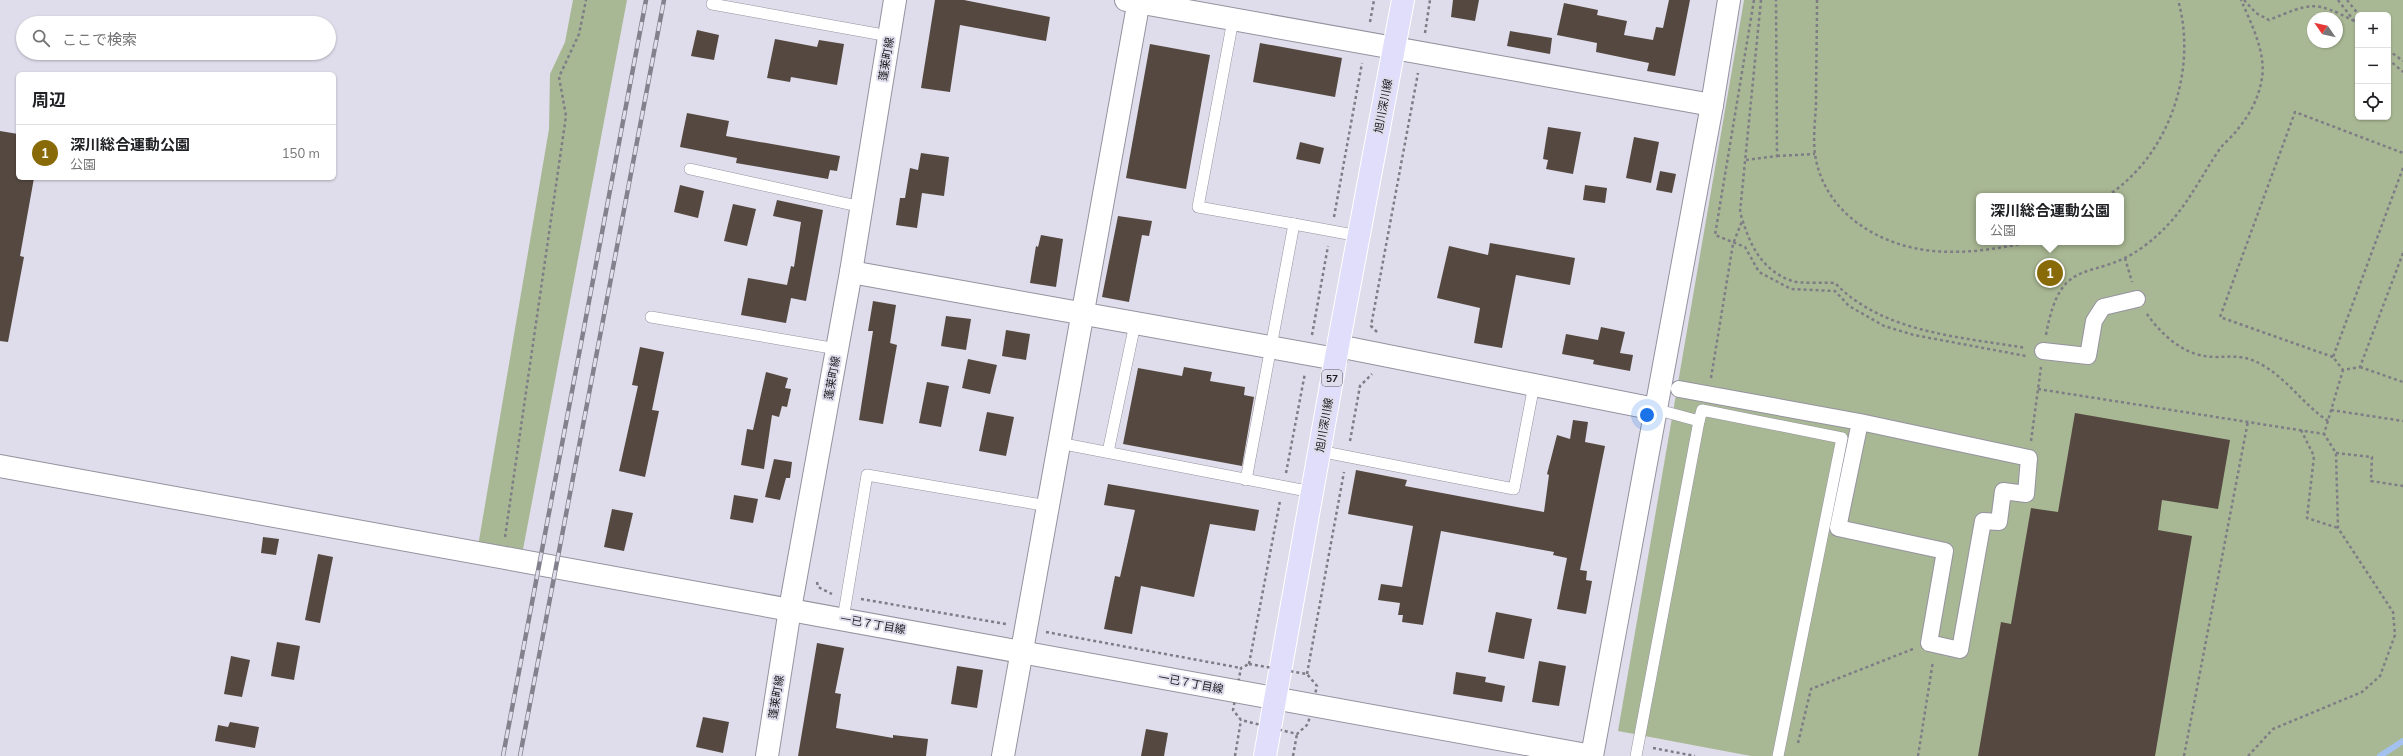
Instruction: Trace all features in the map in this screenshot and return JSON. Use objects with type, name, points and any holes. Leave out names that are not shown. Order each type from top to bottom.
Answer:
[{"type":"main road","name":"旭川深川線","points":[[1265,756],[1319,451],[1403,0]]},
{"type":"street","name":"蓬莱町線","points":[[767,756],[790,609],[851,272],[895,0]]},
{"type":"street","points":[[1592,756],[1712,104],[1729,0]]},
{"type":"street","points":[[1003,756],[1082,315],[1134,1],[1394,49],[1712,104]]},
{"type":"street","points":[[851,272],[1271,348],[1337,353],[1534,385],[1655,409]]},
{"type":"street","points":[[2042,355],[2088,356],[2094,321],[2104,307],[2137,299]]},
{"type":"street","points":[[1679,389],[1860,422],[2029,458],[2026,494],[2003,491],[1999,522],[1983,521],[1960,650],[1932,644],[1945,551],[1838,528],[1860,422]]},
{"type":"street","name":"一已７丁目線","points":[[0,466],[1592,756]]},
{"type":"lane","points":[[712,4],[889,36]]},
{"type":"lane","points":[[1233,20],[1198,207],[1359,236]]},
{"type":"lane","points":[[690,169],[862,207]]},
{"type":"lane","points":[[1246,480],[1294,224]]},
{"type":"lane","points":[[651,317],[837,349]]},
{"type":"lane","points":[[1108,452],[1135,324]]},
{"type":"lane","points":[[1319,451],[1514,490],[1534,385]]},
{"type":"lane","points":[[1655,409],[1699,421]]},
{"type":"lane","points":[[1636,756],[1702,410],[1842,438],[1778,756]]},
{"type":"lane","points":[[1059,443],[1312,492]]},
{"type":"lane","points":[[843,619],[867,475],[1048,506]]},
{"type":"path","points":[[502,557],[566,116],[559,77],[579,34],[586,0]]},
{"type":"path","points":[[1754,0],[1715,235],[1733,244],[1745,246],[1759,272],[1791,289],[1835,290],[1850,306],[1884,326],[1914,335],[2042,355]]},
{"type":"path","points":[[1761,0],[1740,212],[1742,220],[1764,265],[1792,281],[1835,283],[1850,299],[1886,319],[1917,328],[2042,355]]},
{"type":"path","points":[[1776,0],[1777,156]]},
{"type":"path","points":[[1817,0],[1815,154],[1830,197],[1851,218],[1869,231],[1891,242],[1944,253],[1975,251],[2012,245]]},
{"type":"path","points":[[2112,193],[2123,186],[2142,166],[2157,146],[2169,120],[2179,91],[2183,67],[2182,14],[2178,0]]},
{"type":"path","points":[[2243,0],[2256,13],[2269,20],[2316,3],[2332,8],[2354,21]]},
{"type":"path","points":[[2029,458],[2042,355],[2054,299],[2065,284],[2079,272],[2124,258],[2153,238],[2178,216],[2194,193],[2220,148],[2238,129],[2253,106],[2262,78],[2260,51],[2243,0]]},
{"type":"path","points":[[2338,0],[2354,21]]},
{"type":"path","points":[[2347,0],[2357,12]]},
{"type":"path","points":[[2391,52],[2403,61]]},
{"type":"path","points":[[2391,62],[2403,72]]},
{"type":"path","points":[[2343,370],[2333,357],[2220,317],[2295,112],[2403,153]]},
{"type":"path","points":[[1746,160],[1777,156],[1815,154]]},
{"type":"path","points":[[2333,357],[2403,168]]},
{"type":"path","points":[[1708,395],[1733,244],[1742,220]]},
{"type":"path","points":[[2360,367],[2403,253]]},
{"type":"path","points":[[2124,258],[2137,299],[2160,331],[2175,343],[2195,354],[2243,356],[2263,365],[2286,382],[2310,409],[2328,421]]},
{"type":"path","points":[[2343,370],[2360,367],[2403,382]]},
{"type":"path","points":[[2324,434],[2343,370]]},
{"type":"path","points":[[2038,389],[2248,420],[2324,434],[2336,453],[2338,528],[2393,612],[2395,635],[2380,676],[2362,692],[2273,728],[2248,756]]},
{"type":"path","points":[[2331,410],[2403,421]]},
{"type":"path","points":[[2184,756],[2248,420]]},
{"type":"path","points":[[2301,430],[2314,456],[2307,518],[2338,528]]},
{"type":"path","points":[[2336,453],[2372,457],[2371,481],[2403,486]]},
{"type":"path","points":[[817,579],[818,587],[827,593],[846,597],[1026,628],[1241,668]]},
{"type":"path","points":[[1797,749],[1811,689],[1932,644],[1918,756]]},
{"type":"path","points":[[1235,756],[1241,720]]},
{"type":"path","points":[[1293,756],[1297,734]]},
{"type":"green space","points":[[573,0],[627,0],[521,560],[477,552],[549,129],[550,74],[565,42]]},
{"type":"green space","points":[[1744,0],[2403,0],[2403,756],[1751,756],[1618,731]]},
{"type":"building","points":[[935,0],[964,0],[1050,17],[1046,41],[960,25],[950,92],[921,88]]},
{"type":"building","points":[[1453,0],[1479,0],[1475,21],[1451,17]]},
{"type":"building","points":[[1669,0],[1690,0],[1675,76],[1647,71],[1649,63],[1596,52],[1597,43],[1557,35],[1564,3],[1598,10],[1597,15],[1627,21],[1624,35],[1653,40],[1656,27],[1663,28]]},
{"type":"building","points":[[697,30],[719,35],[714,60],[691,56]]},
{"type":"building","points":[[1510,31],[1552,38],[1550,54],[1507,46]]},
{"type":"building","points":[[775,39],[817,47],[819,40],[844,44],[837,85],[791,77],[790,82],[767,78]]},
{"type":"building","points":[[1260,43],[1342,58],[1335,97],[1253,82]]},
{"type":"building","points":[[1150,44],[1210,55],[1186,189],[1126,178]]},
{"type":"building","points":[[687,113],[729,121],[726,136],[840,156],[837,171],[830,170],[828,179],[736,163],[737,158],[680,147]]},
{"type":"building","points":[[1548,127],[1581,132],[1573,174],[1546,169],[1548,160],[1543,159]]},
{"type":"building","points":[[0,131],[16,134],[16,180],[34,180],[20,256],[24,257],[8,342],[0,341]]},
{"type":"building","points":[[1634,137],[1659,142],[1651,183],[1626,178]]},
{"type":"building","points":[[1300,142],[1324,148],[1320,164],[1296,159]]},
{"type":"building","points":[[921,153],[949,157],[944,196],[922,193],[917,228],[896,225],[900,198],[905,198],[910,168],[918,170]]},
{"type":"building","points":[[1660,171],[1676,174],[1672,193],[1656,190]]},
{"type":"building","points":[[680,185],[704,191],[698,218],[674,212]]},
{"type":"building","points":[[1585,185],[1607,188],[1605,203],[1583,200]]},
{"type":"building","points":[[777,200],[823,210],[806,301],[791,298],[786,323],[741,315],[748,278],[787,285],[791,266],[794,267],[801,222],[773,216]]},
{"type":"building","points":[[733,204],[756,209],[747,246],[724,241]]},
{"type":"building","points":[[1118,216],[1152,221],[1149,236],[1142,235],[1129,302],[1102,297]]},
{"type":"building","points":[[1041,235],[1063,239],[1056,287],[1030,283],[1036,246],[1038,247]]},
{"type":"building","points":[[1490,243],[1575,258],[1570,285],[1516,275],[1502,348],[1474,343],[1480,308],[1437,298],[1449,246],[1488,255]]},
{"type":"building","points":[[873,301],[896,305],[890,343],[897,345],[883,424],[859,420],[873,331],[868,331]]},
{"type":"building","points":[[946,316],[971,319],[966,350],[941,346]]},
{"type":"building","points":[[1601,327],[1625,332],[1620,353],[1633,355],[1630,371],[1593,364],[1594,360],[1562,354],[1566,334],[1598,340]]},
{"type":"building","points":[[1006,330],[1030,334],[1026,360],[1002,356]]},
{"type":"building","points":[[640,347],[664,352],[652,410],[659,411],[645,477],[619,471],[638,386],[632,385]]},
{"type":"building","points":[[968,359],[997,365],[990,394],[962,388]]},
{"type":"building","points":[[1184,367],[1212,372],[1210,381],[1245,387],[1244,395],[1254,397],[1242,466],[1123,444],[1138,368],[1182,376]]},
{"type":"building","points":[[766,372],[788,378],[785,388],[791,389],[787,407],[782,406],[779,417],[772,415],[764,469],[741,465],[747,429],[753,430]]},
{"type":"building","points":[[927,382],[949,386],[941,427],[919,423]]},
{"type":"building","points":[[987,412],[1014,417],[1006,456],[979,451]]},
{"type":"building","points":[[2075,413],[2230,440],[2218,509],[2162,500],[2158,530],[2192,536],[2155,756],[1978,756],[2001,622],[2011,624],[2031,508],[2058,512]]},
{"type":"building","points":[[1573,420],[1588,422],[1585,442],[1605,446],[1580,570],[1587,571],[1586,580],[1592,581],[1586,614],[1557,609],[1567,558],[1553,555],[1554,552],[1441,531],[1423,625],[1402,622],[1403,615],[1398,615],[1400,603],[1378,600],[1381,584],[1402,587],[1413,526],[1348,514],[1356,470],[1407,480],[1405,486],[1544,512],[1549,475],[1547,474],[1557,435],[1570,439]]},
{"type":"building","points":[[774,459],[792,462],[790,478],[786,478],[780,500],[765,497]]},
{"type":"building","points":[[1108,484],[1259,510],[1255,531],[1210,524],[1194,597],[1141,586],[1132,634],[1104,629],[1115,576],[1120,577],[1135,510],[1104,505]]},
{"type":"building","points":[[734,495],[758,499],[753,523],[730,519]]},
{"type":"building","points":[[612,509],[633,513],[624,551],[604,547]]},
{"type":"building","points":[[263,537],[279,539],[276,555],[261,553]]},
{"type":"building","points":[[318,554],[333,557],[320,623],[305,620]]},
{"type":"building","points":[[1496,612],[1532,619],[1524,659],[1488,652]]},
{"type":"building","points":[[277,642],[300,646],[294,680],[271,676]]},
{"type":"building","points":[[817,643],[844,648],[835,693],[841,694],[836,728],[893,738],[893,735],[928,739],[926,756],[798,756]]},
{"type":"building","points":[[231,656],[250,660],[242,697],[224,694]]},
{"type":"building","points":[[1539,661],[1566,666],[1559,706],[1532,702]]},
{"type":"building","points":[[957,666],[983,670],[977,708],[951,704]]},
{"type":"building","points":[[1456,672],[1486,677],[1485,682],[1505,686],[1502,702],[1453,694]]},
{"type":"building","points":[[703,717],[729,722],[723,753],[696,747]]},
{"type":"building","points":[[230,722],[259,727],[255,748],[215,741],[218,725],[228,727]]},
{"type":"building","points":[[1146,729],[1168,733],[1164,756],[1141,756]]},
{"type":"waterway","points":[[2380,756],[2403,741]]},
{"type":"railway","points":[[503,756],[646,0]]},
{"type":"railway","points":[[520,756],[664,0]]},
{"type":"place","name":"深川総合運動公園","points":[[2050,273]]}]
